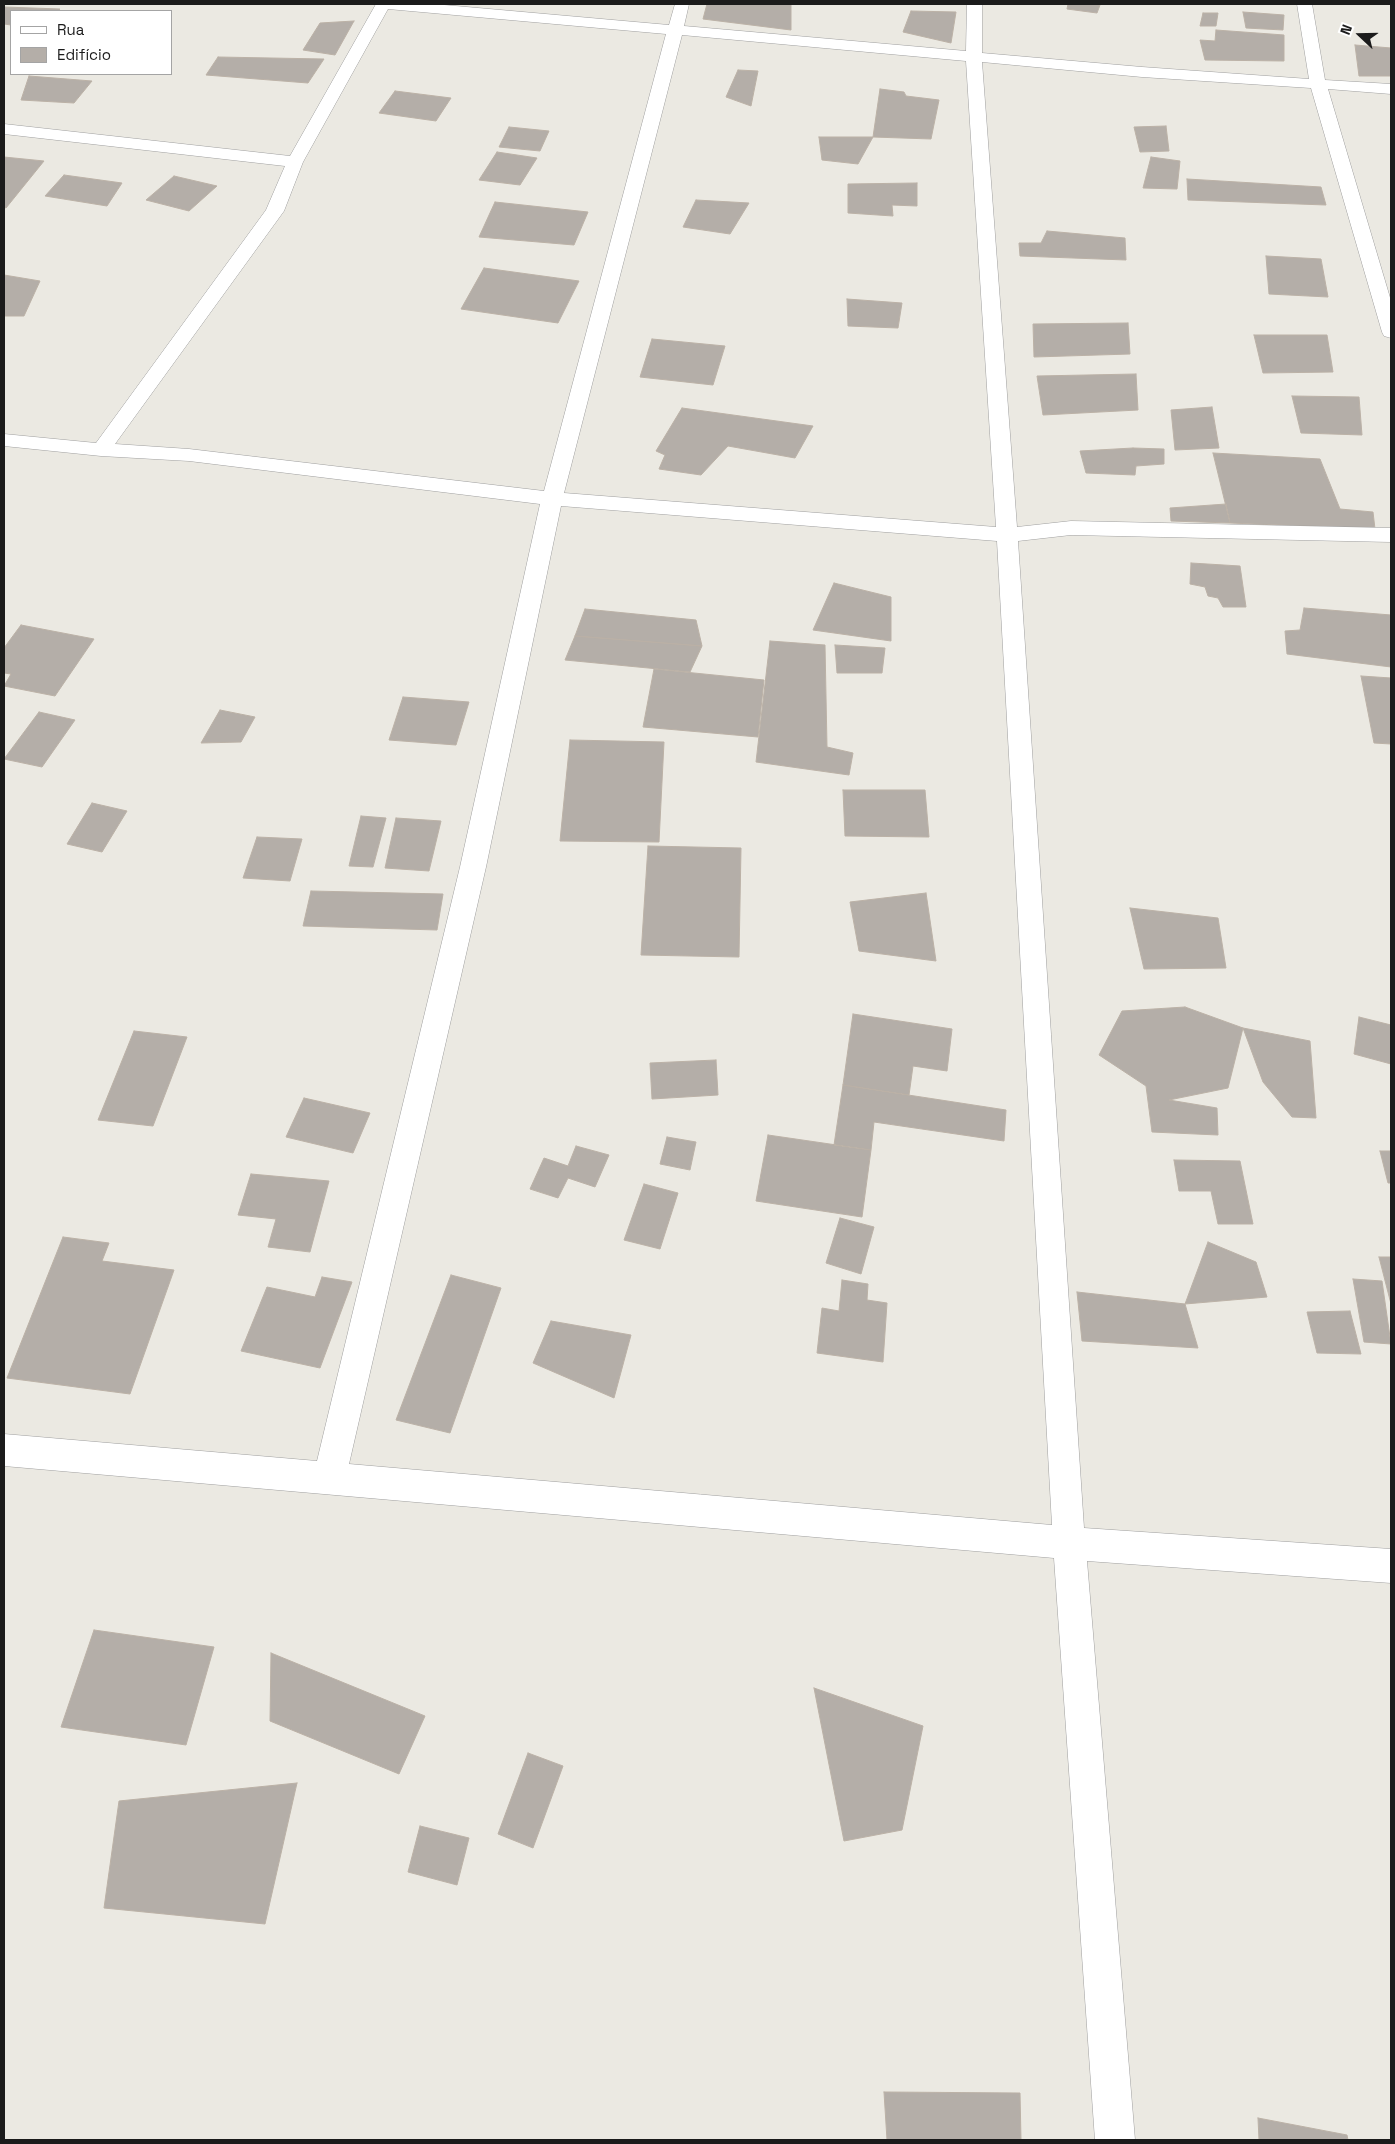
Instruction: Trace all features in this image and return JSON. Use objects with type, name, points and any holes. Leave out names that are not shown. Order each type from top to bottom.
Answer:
[{"type":"street","points":[[101,450],[275,211],[295,162],[384,4],[1142,72],[1391,89]]},
{"type":"street","points":[[329,1479],[473,867],[552,499],[682,4]]},
{"type":"street","points":[[975,4],[974,56],[1007,536],[1069,1543],[1116,2140]]},
{"type":"street","points":[[1305,4],[1318,84],[1391,332]]},
{"type":"street","points":[[4,129],[295,162]]},
{"type":"street","points":[[4,440],[101,450],[190,455],[552,499],[1007,536],[1071,528],[1391,536]]},
{"type":"street","points":[[4,1450],[1069,1543],[1391,1566]]},
{"type":"building","points":[[707,4],[791,4],[791,30],[703,19]]},
{"type":"building","points":[[1068,4],[1100,5],[1097,13],[1067,9]]},
{"type":"building","points":[[4,7],[60,9],[10,10],[10,25],[4,24]]},
{"type":"building","points":[[911,11],[956,12],[951,43],[903,32]]},
{"type":"building","points":[[1243,12],[1284,15],[1283,30],[1246,28]]},
{"type":"building","points":[[1203,13],[1218,13],[1216,26],[1200,26]]},
{"type":"building","points":[[354,21],[335,55],[303,50],[320,23]]},
{"type":"building","points":[[1216,30],[1284,35],[1284,61],[1205,60],[1200,40],[1215,41]]},
{"type":"building","points":[[1355,45],[1391,48],[1391,76],[1359,76]]},
{"type":"building","points":[[218,57],[324,59],[308,83],[206,75]]},
{"type":"building","points":[[738,70],[758,71],[751,106],[726,97]]},
{"type":"building","points":[[29,76],[92,81],[74,103],[21,100]]},
{"type":"building","points":[[880,89],[904,92],[906,96],[939,100],[931,139],[873,137]]},
{"type":"building","points":[[395,91],[451,98],[436,121],[379,113]]},
{"type":"building","points":[[1166,126],[1169,151],[1140,152],[1134,127]]},
{"type":"building","points":[[509,127],[549,131],[540,151],[499,147]]},
{"type":"building","points":[[819,137],[873,137],[858,164],[822,160]]},
{"type":"building","points":[[497,152],[537,158],[520,185],[479,180]]},
{"type":"building","points":[[4,157],[44,161],[6,208],[4,207]]},
{"type":"building","points":[[1151,157],[1180,161],[1177,189],[1143,188]]},
{"type":"building","points":[[64,175],[122,183],[107,206],[45,196]]},
{"type":"building","points":[[174,176],[217,186],[189,211],[146,200]]},
{"type":"building","points":[[1187,179],[1321,187],[1326,205],[1188,200]]},
{"type":"building","points":[[917,183],[917,206],[892,205],[893,216],[848,213],[848,184]]},
{"type":"building","points":[[696,200],[749,203],[730,234],[683,227]]},
{"type":"building","points":[[495,202],[588,212],[574,245],[479,237]]},
{"type":"building","points":[[1047,231],[1125,238],[1126,260],[1020,256],[1019,243],[1041,243]]},
{"type":"building","points":[[1266,256],[1321,259],[1328,297],[1269,294]]},
{"type":"building","points":[[484,268],[579,281],[558,323],[461,309]]},
{"type":"building","points":[[4,275],[40,281],[24,316],[4,316]]},
{"type":"building","points":[[847,299],[902,303],[898,328],[848,326]]},
{"type":"building","points":[[1128,323],[1130,354],[1034,357],[1033,324]]},
{"type":"building","points":[[1254,335],[1327,335],[1333,372],[1263,373]]},
{"type":"building","points":[[652,339],[725,346],[713,385],[640,377]]},
{"type":"building","points":[[1136,374],[1138,410],[1043,415],[1037,376]]},
{"type":"building","points":[[1292,396],[1359,397],[1362,435],[1301,433]]},
{"type":"building","points":[[1212,407],[1219,448],[1175,450],[1171,410]]},
{"type":"building","points":[[682,408],[813,426],[795,458],[728,446],[701,475],[659,469],[665,455],[656,451]]},
{"type":"building","points":[[1133,448],[1164,449],[1164,464],[1136,466],[1135,475],[1086,473],[1080,451]]},
{"type":"building","points":[[1213,453],[1320,459],[1340,509],[1373,512],[1375,529],[1230,523]]},
{"type":"building","points":[[1226,504],[1230,523],[1171,521],[1170,508]]},
{"type":"building","points":[[1191,563],[1240,566],[1246,607],[1223,607],[1218,598],[1208,596],[1205,587],[1190,584]]},
{"type":"building","points":[[834,583],[891,597],[891,641],[813,630]]},
{"type":"building","points":[[1304,608],[1391,615],[1391,667],[1287,654],[1285,631],[1300,630]]},
{"type":"building","points":[[585,609],[696,620],[702,646],[575,636]]},
{"type":"building","points":[[21,625],[94,639],[55,696],[4,686],[11,674],[4,673],[4,648]]},
{"type":"building","points":[[575,636],[702,646],[690,672],[565,660]]},
{"type":"building","points":[[770,641],[825,645],[827,747],[853,753],[849,775],[756,762]]},
{"type":"building","points":[[835,645],[885,648],[882,673],[837,673]]},
{"type":"building","points":[[654,669],[764,680],[758,737],[643,727]]},
{"type":"building","points":[[1361,676],[1391,678],[1391,744],[1374,743]]},
{"type":"building","points":[[403,697],[469,702],[456,745],[389,740]]},
{"type":"building","points":[[220,710],[255,717],[241,742],[201,743]]},
{"type":"building","points":[[39,712],[75,720],[42,767],[4,759]]},
{"type":"building","points":[[570,740],[664,742],[659,842],[560,841]]},
{"type":"building","points":[[843,790],[925,790],[929,837],[845,836]]},
{"type":"building","points":[[92,803],[127,811],[102,852],[67,844]]},
{"type":"building","points":[[361,816],[386,818],[373,867],[349,866]]},
{"type":"building","points":[[396,818],[441,821],[429,871],[385,868]]},
{"type":"building","points":[[257,837],[302,839],[290,881],[243,878]]},
{"type":"building","points":[[648,846],[741,848],[739,957],[641,955]]},
{"type":"building","points":[[311,891],[443,894],[437,930],[303,926]]},
{"type":"building","points":[[926,893],[936,961],[859,951],[850,902]]},
{"type":"building","points":[[1130,908],[1218,918],[1226,968],[1144,969]]},
{"type":"building","points":[[1185,1007],[1243,1028],[1228,1088],[1169,1100],[1217,1108],[1218,1135],[1152,1132],[1146,1086],[1099,1055],[1122,1011]]},
{"type":"building","points":[[853,1014],[952,1029],[947,1071],[913,1066],[909,1095],[843,1085]]},
{"type":"building","points":[[1359,1017],[1391,1025],[1391,1064],[1354,1054]]},
{"type":"building","points":[[1243,1028],[1310,1041],[1316,1118],[1292,1117],[1263,1082]]},
{"type":"building","points":[[134,1031],[187,1037],[153,1126],[98,1120]]},
{"type":"building","points":[[716,1060],[718,1095],[652,1099],[650,1063]]},
{"type":"building","points":[[843,1085],[1006,1110],[1004,1141],[874,1122],[871,1150],[834,1145]]},
{"type":"building","points":[[304,1098],[370,1113],[353,1153],[286,1137]]},
{"type":"building","points":[[768,1135],[871,1150],[862,1217],[756,1201]]},
{"type":"building","points":[[667,1137],[696,1142],[690,1170],[660,1164]]},
{"type":"building","points":[[576,1146],[609,1155],[595,1187],[568,1178],[558,1198],[530,1189],[544,1158],[568,1166]]},
{"type":"building","points":[[1380,1151],[1391,1151],[1391,1183],[1388,1183]]},
{"type":"building","points":[[1174,1160],[1240,1161],[1253,1224],[1218,1224],[1211,1191],[1179,1191]]},
{"type":"building","points":[[251,1174],[329,1181],[310,1252],[268,1247],[276,1219],[238,1215]]},
{"type":"building","points":[[644,1184],[678,1193],[660,1249],[624,1240]]},
{"type":"building","points":[[840,1218],[874,1227],[861,1274],[826,1263]]},
{"type":"building","points":[[63,1237],[109,1243],[102,1261],[174,1270],[130,1394],[7,1378]]},
{"type":"building","points":[[1208,1242],[1256,1262],[1267,1297],[1185,1304]]},
{"type":"building","points":[[1379,1257],[1391,1257],[1391,1304]]},
{"type":"building","points":[[451,1275],[501,1288],[450,1433],[396,1420]]},
{"type":"building","points":[[322,1277],[352,1282],[320,1368],[241,1351],[267,1287],[315,1297]]},
{"type":"building","points":[[1353,1279],[1382,1281],[1391,1344],[1364,1342]]},
{"type":"building","points":[[842,1280],[868,1284],[867,1300],[887,1303],[883,1362],[817,1353],[822,1308],[839,1311]]},
{"type":"building","points":[[1077,1292],[1185,1304],[1198,1348],[1082,1341]]},
{"type":"building","points":[[1350,1311],[1361,1354],[1317,1353],[1307,1312]]},
{"type":"building","points":[[551,1321],[631,1335],[614,1398],[533,1363]]},
{"type":"building","points":[[94,1630],[214,1647],[186,1745],[61,1727]]},
{"type":"building","points":[[271,1653],[425,1716],[399,1774],[270,1721]]},
{"type":"building","points":[[814,1688],[923,1726],[902,1830],[844,1841]]},
{"type":"building","points":[[528,1753],[563,1766],[533,1848],[498,1834]]},
{"type":"building","points":[[297,1783],[265,1924],[104,1908],[119,1801]]},
{"type":"building","points":[[420,1826],[469,1838],[457,1885],[408,1872]]},
{"type":"building","points":[[884,2092],[1020,2093],[1021,2140],[887,2140]]},
{"type":"building","points":[[1258,2118],[1347,2135],[1348,2140],[1259,2140]]}]
